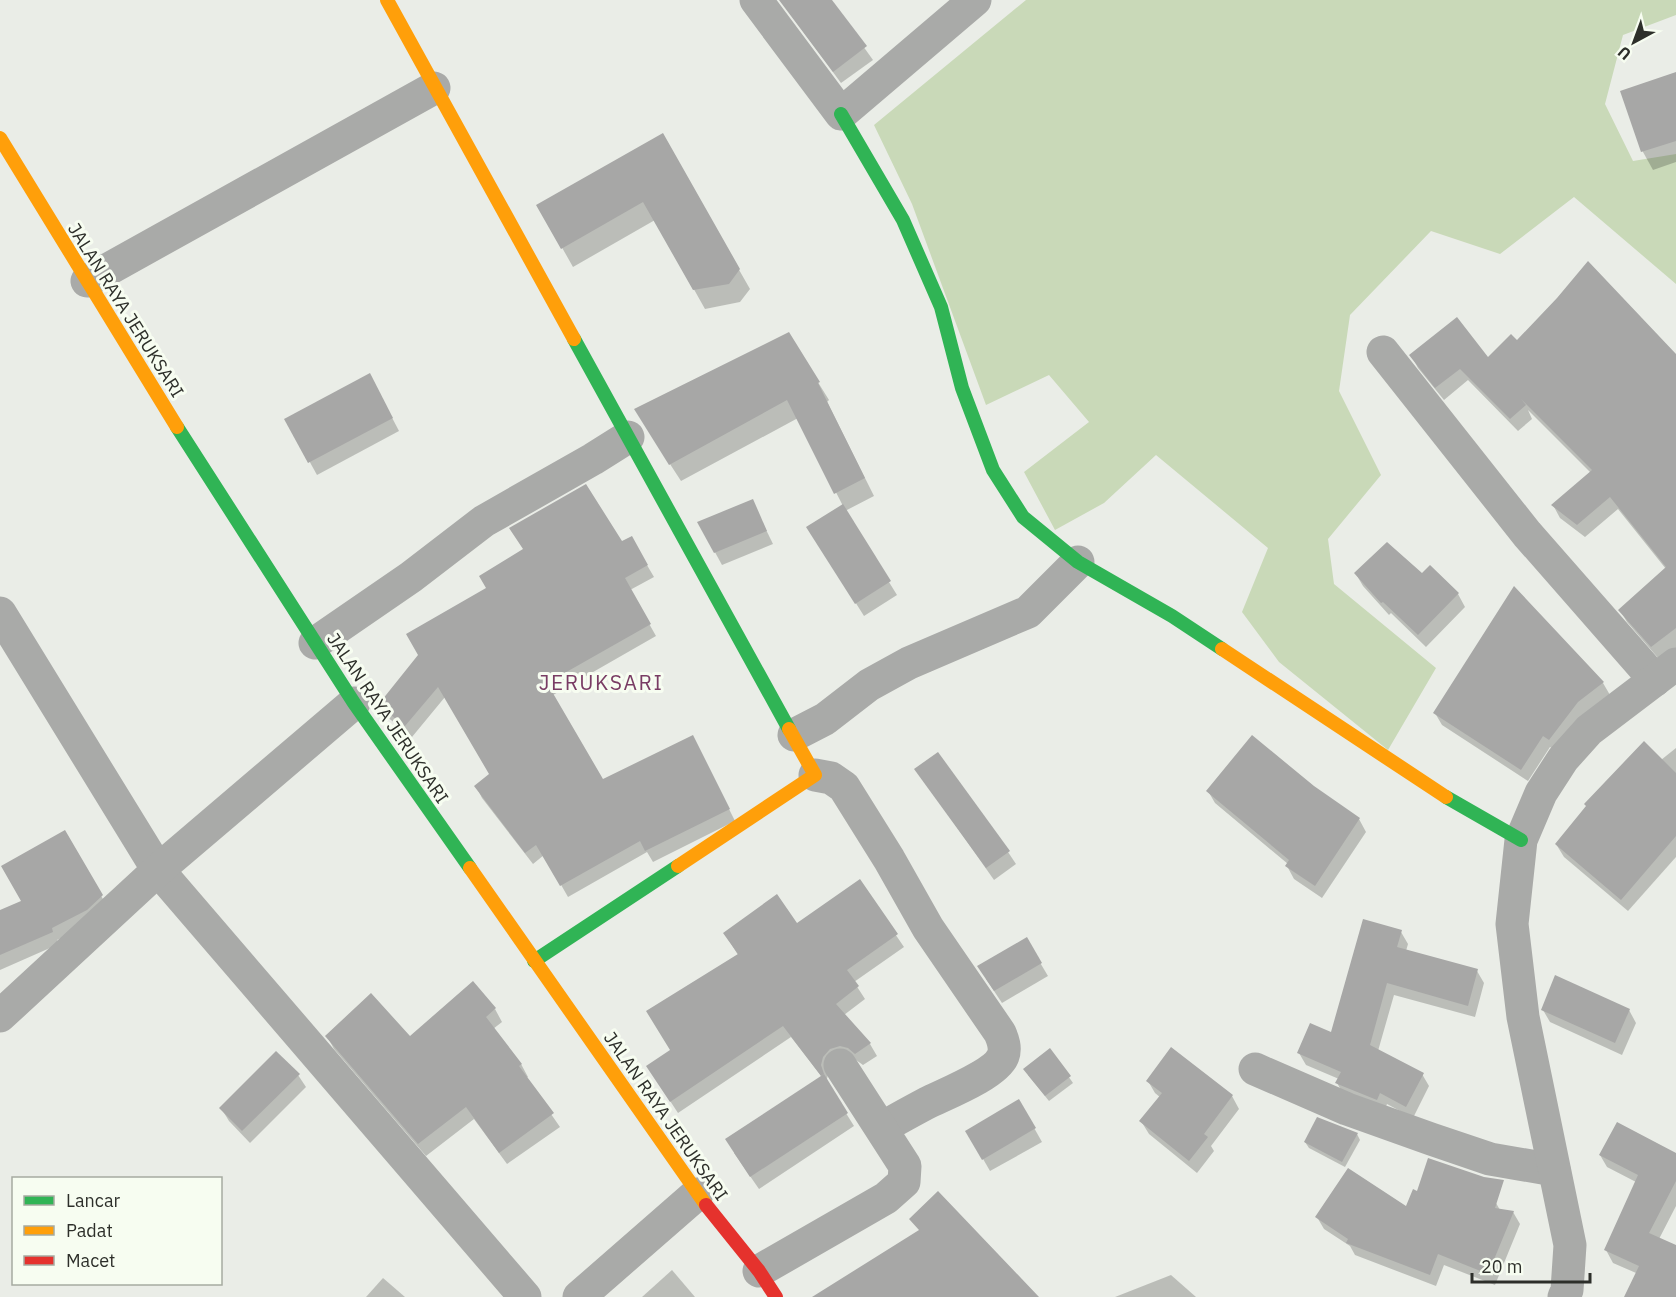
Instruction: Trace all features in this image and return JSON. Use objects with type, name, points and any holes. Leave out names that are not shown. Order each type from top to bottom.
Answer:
[{"type":"street","points":[[387,0],[815,775]]},
{"type":"street","points":[[756,0],[841,114],[903,220],[941,307],[962,388],[993,470],[1023,517],[1078,562],[1172,616],[1456,803],[1521,840]]},
{"type":"street","points":[[841,114],[975,0]]},
{"type":"street","points":[[87,282],[434,88]]},
{"type":"street","name":"JALAN RAYA JERUKSARI","points":[[0,138],[165,408],[354,703],[697,1194],[767,1284]]},
{"type":"street","points":[[1383,352],[1527,534],[1665,672],[1589,730],[1563,759],[1541,793],[1521,840],[1512,924],[1523,1017],[1570,1245],[1567,1290],[1564,1297]]},
{"type":"street","points":[[315,643],[411,577],[484,521],[628,437]]},
{"type":"street","points":[[794,735],[825,719],[869,685],[909,663],[1028,612],[1078,562]]},
{"type":"street","points":[[0,613],[158,870],[525,1297]]},
{"type":"street","points":[[0,1016],[158,870],[354,703]]},
{"type":"street","points":[[534,961],[815,775],[827,776],[840,783],[857,805],[928,928],[1000,1033],[1004,1044],[1003,1056],[993,1067],[954,1091],[930,1101],[882,1128]]},
{"type":"street","points":[[767,1284],[886,1198],[904,1182],[905,1166],[840,1065]]},
{"type":"street","points":[[1255,1069],[1347,1109],[1490,1159],[1554,1170]]},
{"type":"street","points":[[579,1297],[697,1194]]},
{"type":"green space","points":[[1026,0],[1676,0],[1676,15],[1623,35],[1605,104],[1633,161],[1676,154],[1676,284],[1574,197],[1500,254],[1431,231],[1350,315],[1339,391],[1381,475],[1328,539],[1334,584],[1436,668],[1388,750],[1279,662],[1242,612],[1268,548],[1156,455],[1104,503],[1055,530],[1024,472],[1089,422],[1049,375],[986,405],[912,204],[874,125]]},
{"type":"building","points":[[779,0],[832,0],[867,46],[833,72]]},
{"type":"building","points":[[1676,72],[1676,141],[1641,152],[1620,91]]},
{"type":"building","points":[[663,133],[740,269],[729,284],[693,290],[643,202],[561,249],[536,205]]},
{"type":"building","points":[[1588,261],[1676,354],[1676,628],[1651,647],[1618,610],[1666,567],[1610,497],[1577,525],[1551,505],[1592,470],[1521,399],[1526,405],[1510,419],[1460,369],[1435,388],[1409,355],[1457,317],[1488,357],[1511,334],[1517,340]]},
{"type":"building","points":[[789,332],[820,382],[818,383],[865,478],[834,494],[787,400],[669,465],[634,409]]},
{"type":"building","points":[[370,373],[393,418],[308,463],[284,419]]},
{"type":"building","points":[[586,484],[622,541],[632,536],[648,565],[625,578],[651,624],[547,683],[603,779],[693,735],[730,809],[645,851],[640,841],[560,886],[536,845],[525,853],[474,786],[489,774],[438,687],[405,726],[378,705],[418,655],[406,634],[486,588],[479,576],[523,549],[509,528]]},
{"type":"building","points":[[753,499],[767,531],[714,553],[697,522]]},
{"type":"building","points":[[843,504],[891,581],[855,604],[806,527]]},
{"type":"building","points":[[1387,542],[1422,573],[1430,565],[1459,593],[1418,635],[1383,602],[1381,603],[1354,573]]},
{"type":"building","points":[[1514,586],[1604,682],[1578,702],[1549,740],[1543,736],[1521,770],[1433,713]]},
{"type":"building","points":[[1252,735],[1314,786],[1360,818],[1315,886],[1285,866],[1289,860],[1206,791]]},
{"type":"building","points":[[1644,741],[1676,773],[1676,836],[1621,900],[1555,844],[1586,806],[1584,804]]},
{"type":"building","points":[[938,752],[1010,851],[986,868],[914,769]]},
{"type":"building","points":[[65,830],[103,895],[87,910],[52,928],[53,932],[0,955],[0,910],[21,901],[1,866]]},
{"type":"building","points":[[860,879],[898,934],[847,970],[859,986],[836,1004],[871,1043],[855,1054],[848,1048],[840,1046],[830,1049],[823,1057],[821,1065],[824,1074],[821,1076],[783,1026],[670,1102],[646,1066],[670,1050],[646,1011],[738,954],[723,933],[777,894],[797,923]]},
{"type":"building","points":[[1363,919],[1402,930],[1397,947],[1478,969],[1468,1006],[1387,983],[1370,1045],[1424,1073],[1406,1107],[1380,1093],[1377,1100],[1335,1083],[1341,1072],[1297,1053],[1310,1023],[1331,1032]]},
{"type":"building","points":[[1027,937],[1042,963],[994,991],[977,966]]},
{"type":"building","points":[[1555,975],[1630,1009],[1615,1043],[1541,1010]]},
{"type":"building","points":[[473,981],[496,1008],[486,1017],[522,1064],[519,1066],[554,1113],[499,1153],[466,1107],[418,1144],[325,1036],[371,993],[410,1036]]},
{"type":"building","points":[[1171,1047],[1233,1095],[1204,1134],[1208,1137],[1189,1161],[1139,1121],[1162,1093],[1146,1081]]},
{"type":"building","points":[[1050,1048],[1071,1076],[1045,1096],[1023,1069]]},
{"type":"building","points":[[276,1051],[300,1074],[242,1131],[219,1108]]},
{"type":"building","points":[[824,1074],[848,1113],[750,1177],[725,1139]]},
{"type":"building","points":[[1019,1099],[1036,1128],[982,1160],[965,1131]]},
{"type":"building","points":[[1317,1117],[1358,1133],[1342,1162],[1304,1142]]},
{"type":"building","points":[[1617,1122],[1676,1153],[1676,1181],[1649,1233],[1676,1245],[1676,1297],[1624,1297],[1639,1266],[1604,1250],[1638,1175],[1599,1155]]},
{"type":"building","points":[[1428,1158],[1484,1177],[1504,1180],[1495,1208],[1514,1211],[1488,1274],[1438,1254],[1430,1275],[1346,1243],[1348,1239],[1315,1217],[1348,1168],[1406,1206],[1413,1189],[1417,1191]]},
{"type":"building","points":[[938,1191],[1039,1297],[812,1297],[919,1230],[909,1219]]},
{"type":"traffic: fast","points":[[841,114],[903,220],[941,307],[962,388],[993,470],[1023,517],[1078,562],[1172,616],[1222,649]]},
{"type":"traffic: fast","points":[[574,339],[789,729]]},
{"type":"traffic: fast","points":[[177,427],[354,703],[470,868]]},
{"type":"traffic: fast","points":[[1446,797],[1521,840]]},
{"type":"traffic: fast","points":[[534,961],[678,866]]},
{"type":"traffic: slow","points":[[387,0],[574,339]]},
{"type":"traffic: slow","points":[[0,138],[177,427]]},
{"type":"traffic: slow","points":[[1222,649],[1446,797]]},
{"type":"traffic: slow","points":[[678,866],[815,775],[789,729]]},
{"type":"traffic: slow","points":[[470,868],[706,1205]]},
{"type":"traffic: jam","points":[[706,1205],[759,1271],[776,1297]]},
{"type":"district","name":"JERUKSARI","points":[[601,682]]}]
